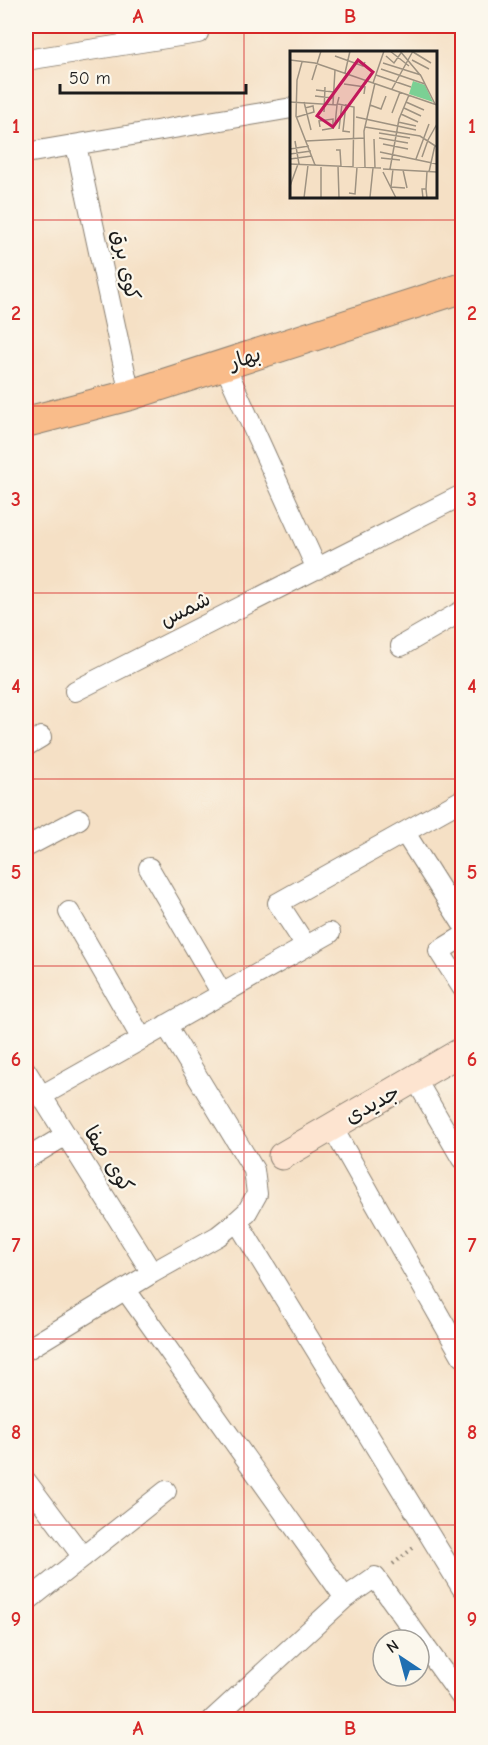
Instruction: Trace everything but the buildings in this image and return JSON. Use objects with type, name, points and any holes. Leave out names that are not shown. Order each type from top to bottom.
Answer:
[{"type":"main road","name":"بهار","points":[[26,422],[130,394],[462,288]]},
{"type":"street","points":[[26,60],[198,33],[196,26]]},
{"type":"street","points":[[26,153],[290,108]]},
{"type":"street","name":"کوی برق","points":[[76,145],[130,394]]},
{"type":"street","points":[[224,364],[316,569]]},
{"type":"street","name":"شمس","points":[[75,691],[462,495]]},
{"type":"street","points":[[401,646],[462,611]]},
{"type":"street","points":[[306,946],[278,903],[462,800]]},
{"type":"street","points":[[26,847],[79,819]]},
{"type":"street","points":[[405,832],[462,923]]},
{"type":"street","points":[[149,868],[222,994]]},
{"type":"street","points":[[69,912],[142,1039]]},
{"type":"street","points":[[41,1096],[330,933]]},
{"type":"street","points":[[462,937],[439,951],[462,987]]},
{"type":"street","points":[[26,1350],[125,1289],[218,1236],[247,1212],[257,1194],[254,1170],[166,1025]]},
{"type":"street","name":"جدیدی","points":[[282,1156],[462,1052]]},
{"type":"street","name":"کوی صفا","points":[[26,1071],[152,1273]]},
{"type":"street","points":[[416,1080],[462,1158]]},
{"type":"street","points":[[332,1127],[462,1356]]},
{"type":"street","points":[[26,1159],[66,1135]]},
{"type":"street","points":[[254,1170],[282,1156]]},
{"type":"street","points":[[237,1221],[462,1587]]},
{"type":"street","points":[[125,1289],[345,1598]]},
{"type":"street","points":[[26,1482],[83,1557]]},
{"type":"street","points":[[26,1602],[166,1491]]},
{"type":"street","points":[[212,1719],[345,1598],[375,1577],[462,1698]]},
{"type":"path","points":[[375,1577],[430,1535]]}]
